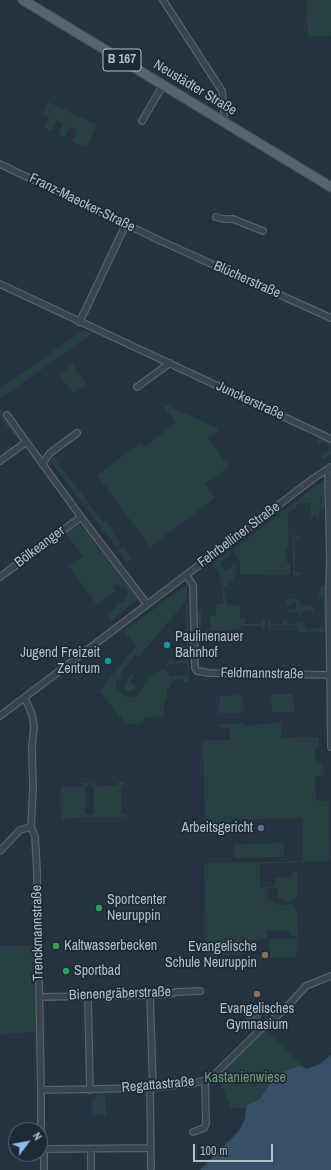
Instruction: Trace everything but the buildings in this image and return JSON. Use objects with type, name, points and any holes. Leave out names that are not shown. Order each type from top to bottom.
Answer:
[{"type":"main road","name":"Neustädter Straße","points":[[24,0],[331,187]]},
{"type":"street","points":[[163,0],[222,91],[224,115],[221,120]]},
{"type":"street","points":[[142,121],[163,85]]},
{"type":"street","name":"Franz-Maecker-Straße","points":[[0,164],[163,242]]},
{"type":"street","points":[[216,217],[233,219],[263,231]]},
{"type":"street","points":[[79,322],[126,224]]},
{"type":"street","name":"Blücherstraße","points":[[163,242],[331,318]]},
{"type":"street","name":"Junckerstraße","points":[[0,284],[331,439]]},
{"type":"street","points":[[137,387],[170,364]]},
{"type":"street","points":[[7,415],[81,517],[147,604]]},
{"type":"street","points":[[42,464],[50,453],[77,432]]},
{"type":"street","points":[[0,461],[26,442]]},
{"type":"street","points":[[329,468],[331,748]]},
{"type":"street","name":"Fehrbelliner Straße","points":[[0,716],[62,667],[329,468]]},
{"type":"street","name":"Bölkeanger","points":[[0,577],[81,517]]},
{"type":"street","name":"Feldmannstraße","points":[[186,574],[193,585],[195,668],[199,672],[331,675]]},
{"type":"street","name":"Trenckmannstraße","points":[[24,698],[28,703],[32,714],[34,726],[32,747],[33,789],[31,827],[35,836],[40,997],[41,1122]]},
{"type":"street","points":[[0,851],[20,830],[31,827]]},
{"type":"street","name":"Regattastraße","points":[[41,1090],[151,1088],[195,1083],[205,1080],[216,1073],[260,1030],[284,1010],[306,986],[331,976]]},
{"type":"street","name":"Bienengräberstraße","points":[[40,997],[150,995],[170,994],[176,992],[200,992]]},
{"type":"street","points":[[150,995],[151,1168]]},
{"type":"street","points":[[88,996],[90,1090]]},
{"type":"street","points":[[193,1132],[204,1128],[206,1124],[205,1080]]},
{"type":"street","points":[[48,1149],[150,1148]]},
{"type":"street","points":[[91,1149],[91,1170]]},
{"type":"green space","points":[[306,0],[331,0],[331,36],[308,37]]},
{"type":"green space","points":[[48,102],[97,125],[87,146],[83,144],[82,146],[72,141],[77,130],[70,127],[64,138],[58,134],[63,124],[56,121],[51,131],[44,128],[49,117],[42,114]]},
{"type":"green space","points":[[83,330],[93,333],[0,399],[0,387]]},
{"type":"green space","points":[[72,364],[87,384],[74,394],[59,375]]},
{"type":"green space","points":[[160,402],[217,428],[218,431],[208,438],[229,467],[205,484],[215,498],[150,547],[97,475],[140,443],[144,447],[176,422]]},
{"type":"green space","points":[[0,408],[6,416],[4,418],[21,440],[19,442],[0,417]]},
{"type":"green space","points":[[318,437],[331,442],[331,454],[324,459],[319,450],[322,453],[326,453],[329,449],[329,445],[324,442],[318,444]]},
{"type":"green space","points":[[54,458],[73,482],[76,482],[74,484],[103,522],[106,520],[113,529],[111,531],[121,543],[116,547],[50,461]]},
{"type":"green space","points":[[321,482],[325,485],[325,506],[322,510],[319,510],[319,521],[317,516],[311,517],[311,503],[296,504],[296,508],[288,512],[289,547],[286,550],[284,557],[290,564],[290,574],[240,574],[240,562],[232,550]]},
{"type":"green space","points":[[77,525],[83,527],[137,598],[137,600],[112,620],[107,614],[115,608],[115,605],[119,602],[121,604],[126,600],[125,598],[128,596],[128,591],[126,588],[120,588],[117,584],[113,587],[116,591],[97,605],[69,567],[83,556],[66,534]]},
{"type":"green space","points":[[292,536],[300,536],[299,539],[295,539],[295,572],[300,573],[301,575],[293,575]]},
{"type":"green space","points":[[123,546],[132,559],[127,563],[118,550]]},
{"type":"green space","points":[[229,551],[231,554],[220,563],[226,571],[235,564],[236,571],[232,581],[226,586],[222,587],[221,576],[212,564]]},
{"type":"green space","points":[[321,586],[327,586],[327,592],[325,592],[326,630],[323,632],[298,632],[298,626],[270,625],[269,630],[268,621],[271,619],[271,624],[283,624],[283,620],[287,620],[287,624],[304,623],[306,629],[324,627],[323,596],[319,596],[319,589],[321,589]]},
{"type":"green space","points":[[183,587],[187,587],[187,600],[138,658],[135,655],[120,675],[123,678],[120,681],[116,681],[116,691],[119,691],[126,697],[135,697],[153,675],[163,668],[166,672],[169,672],[169,676],[187,675],[187,663],[169,664],[169,667],[166,666],[166,664],[172,657],[173,661],[187,661],[187,650],[180,649],[179,653],[175,652],[183,642],[183,646],[187,646],[186,604],[188,602],[189,682],[183,682],[183,679],[180,678],[180,680],[175,680],[170,684],[170,688],[167,690],[167,700],[164,701],[164,717],[146,717],[143,722],[139,724],[128,724],[99,691],[136,646],[124,631]]},
{"type":"green space","points":[[223,589],[228,605],[240,605],[241,618],[245,618],[245,624],[262,624],[262,619],[265,619],[264,628],[262,630],[262,626],[241,626],[241,629],[225,630],[210,634],[198,635],[196,611],[201,610],[201,631],[210,631],[210,616],[216,616],[216,604],[223,603]]},
{"type":"green space","points":[[286,599],[300,599],[301,605],[313,605],[314,611],[301,611],[301,616],[299,616],[299,612],[289,612],[288,615],[287,610],[296,610],[296,602],[293,601],[291,606],[287,606]]},
{"type":"green space","points":[[132,674],[134,676],[130,682],[137,687],[133,691],[129,692],[125,689],[125,684]]},
{"type":"green space","points":[[271,694],[293,694],[295,712],[272,712]]},
{"type":"green space","points":[[242,695],[243,713],[219,713],[220,697],[217,696]]},
{"type":"green space","points":[[245,723],[245,725],[281,723],[281,738],[319,737],[319,749],[315,749],[316,763],[322,763],[323,776],[315,776],[316,801],[329,801],[330,860],[260,864],[260,887],[266,887],[267,897],[278,905],[293,904],[297,909],[298,936],[291,936],[290,931],[267,931],[268,939],[260,939],[260,941],[246,941],[246,954],[219,955],[215,971],[206,968],[204,863],[303,861],[303,841],[299,841],[299,839],[303,839],[302,818],[230,820],[230,834],[205,835],[203,740],[230,740],[230,728],[221,728],[219,724]]},
{"type":"green space","points":[[118,782],[124,782],[124,786],[121,786],[121,814],[125,814],[125,817],[91,817],[91,814],[94,814],[94,787],[91,787],[91,783],[97,783],[97,786],[118,786]]},
{"type":"green space","points":[[82,783],[88,783],[88,787],[85,787],[85,814],[89,814],[89,817],[62,819],[61,787],[82,787]]},
{"type":"green space","points":[[284,843],[284,857],[235,858],[235,844]]},
{"type":"green space","points":[[292,872],[297,872],[297,897],[293,901],[288,902],[278,897],[278,888],[267,887],[275,886],[275,878],[292,877]]},
{"type":"green space","points":[[298,938],[296,957],[270,957],[269,939]]},
{"type":"green space","points":[[0,946],[36,946],[38,1031],[0,1035]]},
{"type":"green space","name":"Kastanienwiese","points":[[263,1028],[307,1069],[298,1066],[280,1073],[269,1085],[260,1099],[248,1104],[246,1108],[231,1108],[216,1073]]},
{"type":"green space","points":[[96,1093],[105,1093],[106,1115],[92,1116],[91,1102],[97,1095]]},
{"type":"water","points":[[258,1010],[262,1015],[260,1019],[246,1019],[246,1016],[250,1012]]},
{"type":"water","points":[[331,1055],[331,1170],[200,1170],[239,1131],[245,1119],[248,1104],[260,1099],[269,1085],[280,1073],[298,1066],[307,1069],[320,1064]]},
{"type":"place","name":"Paulinenauer Bahnhof","points":[[167,645]]},
{"type":"place","name":"Jugend Freizeit Zentrum","points":[[108,661]]},
{"type":"place","name":"Arbeitsgericht","points":[[261,828]]},
{"type":"place","name":"Sportcenter Neuruppin","points":[[99,908]]},
{"type":"place","name":"Kaltwasserbecken","points":[[56,946]]},
{"type":"place","name":"Evangelische Schule Neuruppin","points":[[265,955]]},
{"type":"place","name":"Sportbad","points":[[66,971]]},
{"type":"place","name":"Evangelisches Gymnasium","points":[[257,994]]}]
